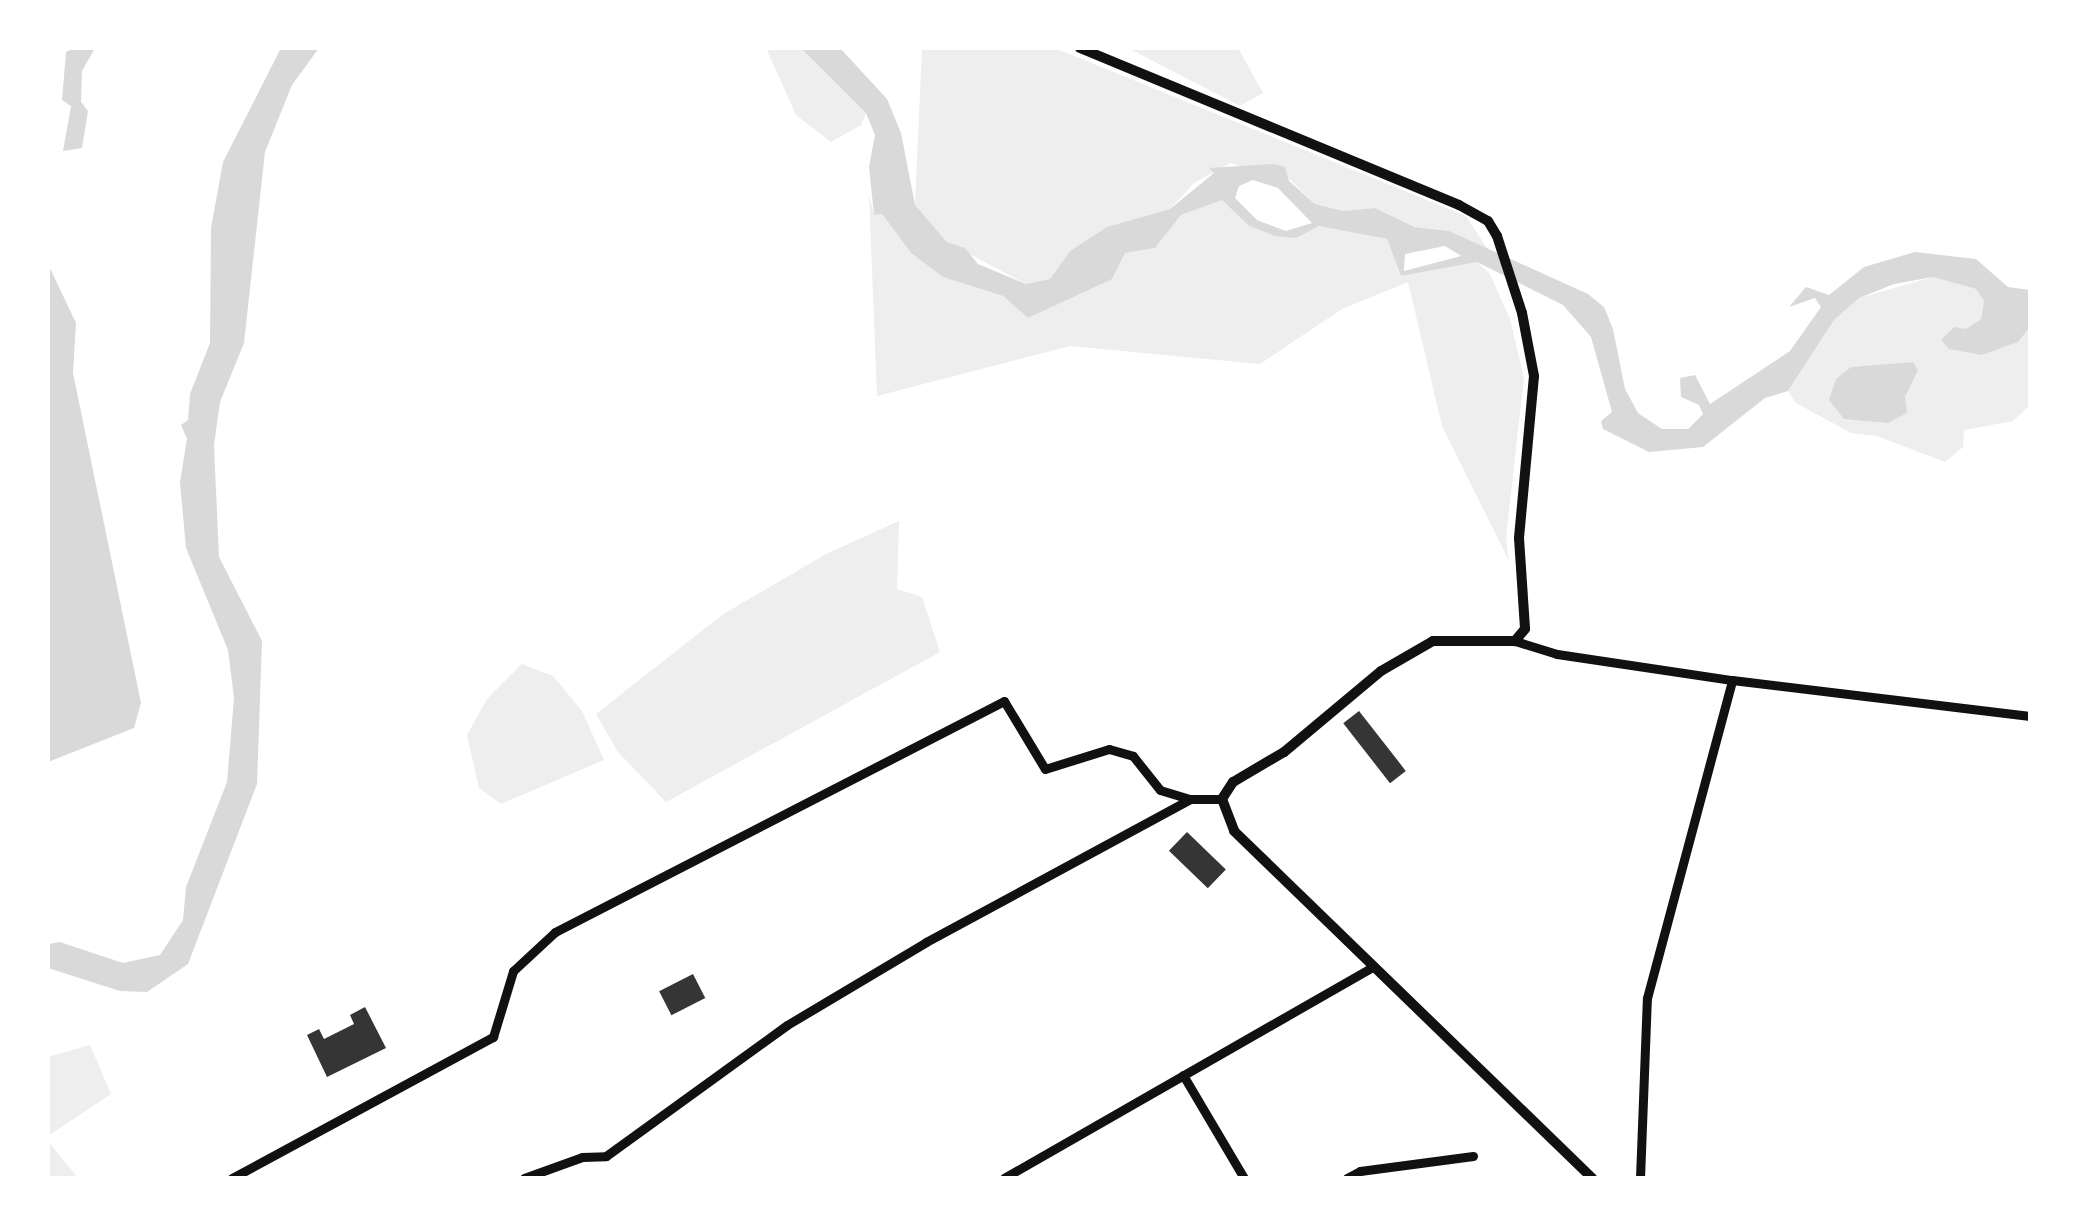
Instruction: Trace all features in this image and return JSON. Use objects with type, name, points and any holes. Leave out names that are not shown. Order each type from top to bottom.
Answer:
[{"type":"street","points":[[1080,48],[1488,220],[1498,236],[1522,312],[1534,376],[1519,538],[1525,629],[1515,642]]},
{"type":"street","points":[[1222,799],[1233,782],[1284,752],[1381,670],[1433,642],[1515,642],[1557,654],[1732,680],[2030,716]]},
{"type":"street","points":[[1640,1178],[1648,998],[1732,680]]},
{"type":"street","points":[[232,1178],[493,1037],[514,971],[555,932],[1004,702],[1045,769],[1109,749],[1134,756],[1160,790],[1190,799],[1222,799]]},
{"type":"street","points":[[524,1178],[582,1158],[606,1156],[800,1017],[1190,799]]},
{"type":"street","points":[[1222,799],[1234,831],[1592,1178]]},
{"type":"street","points":[[1004,1178],[1374,966]]},
{"type":"street","points":[[1184,1075],[1244,1178]]},
{"type":"street","points":[[1347,1178],[1360,1171],[1473,1156]]},
{"type":"shaded area","points":[[73,48],[95,48],[82,71],[81,102],[88,111],[82,148],[63,151],[71,106],[62,100],[66,52]]},
{"type":"shaded area","points":[[281,48],[319,48],[292,85],[265,152],[244,343],[220,402],[214,445],[219,557],[262,641],[257,784],[188,964],[147,992],[120,991],[48,968],[48,944],[60,942],[123,963],[160,955],[183,920],[186,887],[227,782],[234,698],[228,650],[186,548],[180,482],[187,439],[181,425],[188,420],[190,394],[210,343],[211,228],[223,162]]},
{"type":"shaded area","points":[[766,48],[801,48],[853,95],[866,113],[861,125],[831,142],[796,115]]},
{"type":"shaded area","points":[[801,48],[840,48],[887,99],[901,133],[915,205],[947,242],[965,248],[978,264],[1026,284],[1050,279],[1070,251],[1107,227],[1170,209],[1214,173],[1209,168],[1274,164],[1285,167],[1289,181],[1315,204],[1343,211],[1375,208],[1415,227],[1449,231],[1588,294],[1604,307],[1613,329],[1625,389],[1638,413],[1662,429],[1688,429],[1703,414],[1699,405],[1681,397],[1680,378],[1695,375],[1710,404],[1790,351],[1821,307],[1815,298],[1789,307],[1806,287],[1829,295],[1864,267],[1915,252],[1976,259],[2008,287],[2030,290],[2030,327],[2018,342],[1982,355],[1949,349],[1941,340],[1954,327],[1966,329],[1981,319],[1984,301],[1976,289],[1933,277],[1894,284],[1859,298],[1834,320],[1788,391],[1765,398],[1703,447],[1649,452],[1603,429],[1601,421],[1612,412],[1591,337],[1563,305],[1477,262],[1401,276],[1387,239],[1319,226],[1296,238],[1275,236],[1249,226],[1222,200],[1181,215],[1155,248],[1125,253],[1112,279],[1028,318],[1003,296],[943,277],[911,253],[882,214],[874,215],[869,167],[875,135],[866,113]],"holes":[[[1253,180],[1278,188],[1312,223],[1286,231],[1257,220],[1235,198],[1239,186]],[[1445,246],[1461,256],[1404,271],[1405,254]]]},
{"type":"shaded area","points":[[922,48],[1055,48],[1466,216],[1490,253],[1449,231],[1416,227],[1375,208],[1343,211],[1315,204],[1274,164],[1251,170],[1231,163],[1194,183],[1170,209],[1108,227],[1070,251],[1050,279],[1026,284],[947,242],[915,205]]},
{"type":"shaded area","points":[[1128,48],[1238,48],[1263,93],[1240,106]]},
{"type":"shaded area","points":[[869,194],[874,215],[882,214],[911,253],[943,277],[1003,296],[1028,318],[1125,253],[1155,248],[1181,215],[1222,200],[1249,226],[1296,238],[1319,226],[1387,239],[1401,276],[1477,262],[1490,274],[1510,319],[1524,378],[1506,537],[1509,561],[1442,426],[1408,282],[1342,309],[1260,364],[1070,346],[877,396]]},
{"type":"shaded area","points":[[48,264],[76,323],[73,373],[141,703],[134,728],[48,762]]},
{"type":"shaded area","points":[[1933,277],[1976,289],[1984,301],[1981,319],[1966,329],[1982,355],[2018,342],[2030,327],[2030,405],[2013,421],[1964,430],[1963,447],[1945,462],[1877,436],[1851,433],[1796,403],[1788,391],[1834,320],[1859,298]],"holes":[[[1912,362],[1904,404],[1851,367]]]},
{"type":"shaded area","points":[[1913,362],[1918,370],[1905,397],[1907,413],[1888,423],[1844,419],[1829,400],[1836,379],[1851,367]]},
{"type":"shaded area","points":[[899,521],[897,589],[922,597],[940,652],[666,802],[618,752],[596,714],[722,615],[826,554]]},
{"type":"shaded area","points":[[522,664],[553,676],[582,711],[604,760],[501,804],[479,788],[467,735],[487,699]]},
{"type":"shaded area","points":[[90,1045],[111,1094],[48,1136],[48,1057]]},
{"type":"shaded area","points":[[48,1141],[78,1178],[48,1178]]},
{"type":"building","points":[[1359,711],[1406,771],[1390,783],[1343,723]]},
{"type":"building","points":[[1187,832],[1226,870],[1208,888],[1169,851]]},
{"type":"building","points":[[693,974],[705,998],[671,1015],[659,991]]},
{"type":"building","points":[[365,1007],[386,1048],[327,1077],[307,1035],[319,1029],[324,1039],[354,1024],[350,1015]]}]
